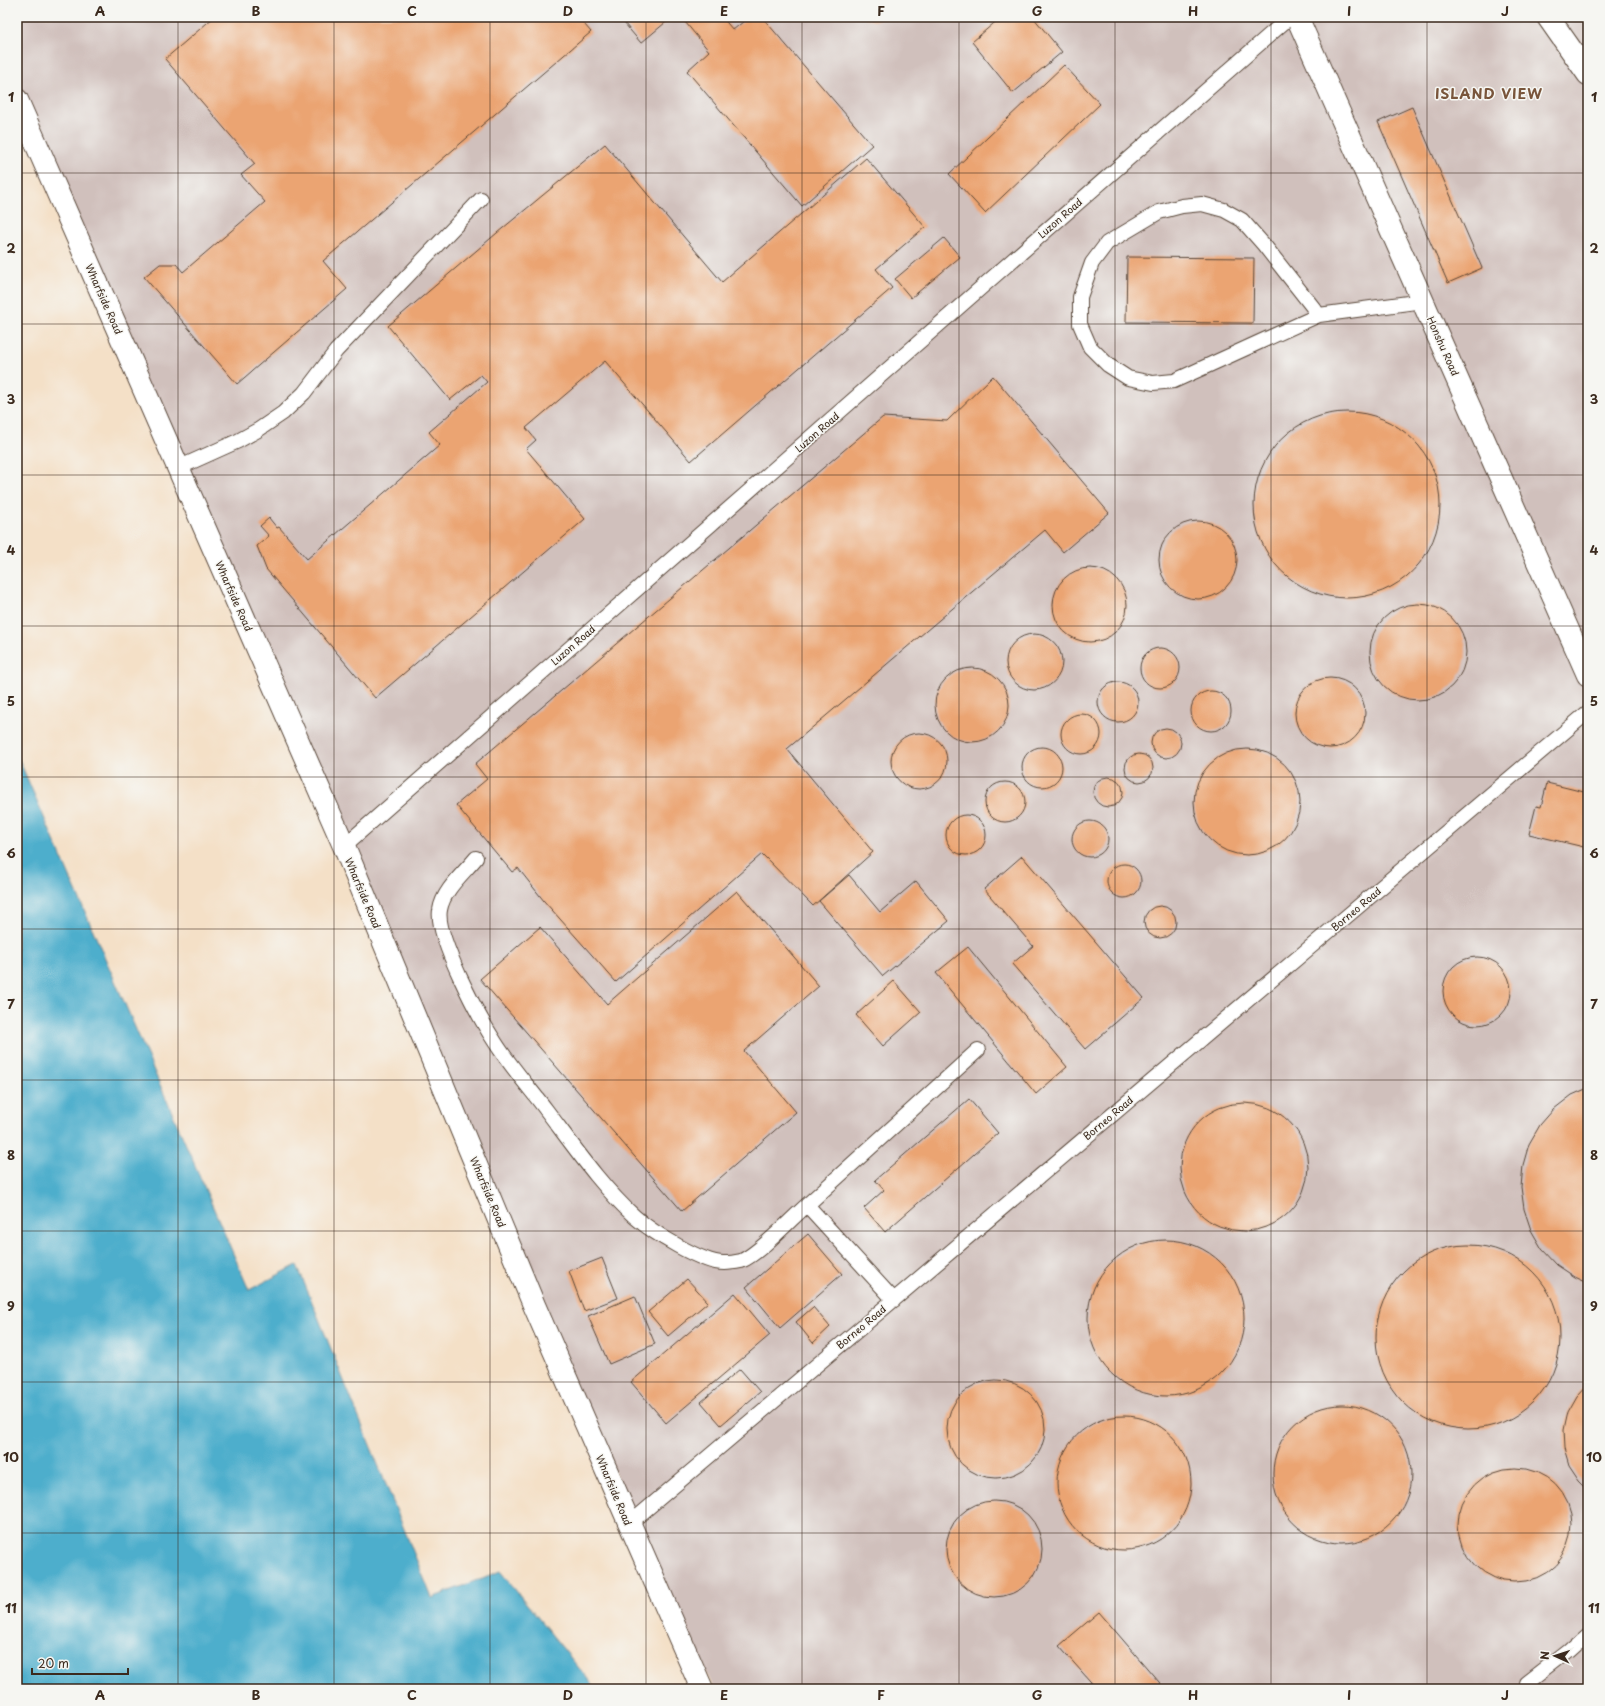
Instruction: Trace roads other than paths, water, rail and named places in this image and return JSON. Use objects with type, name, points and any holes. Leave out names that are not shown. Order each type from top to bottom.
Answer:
[{"type":"street","name":"Honshu Road","points":[[1297,17],[1588,676]]},
{"type":"street","points":[[1548,17],[1588,74]]},
{"type":"street","name":"Wharfside Road","points":[[17,100],[344,846],[534,1304],[702,1689]]},
{"type":"lane","name":"Luzon Road","points":[[344,846],[1290,17]]},
{"type":"lane","points":[[178,468],[238,441],[258,430],[283,413],[304,393],[336,351],[482,199]]},
{"type":"lane","points":[[1319,315],[1264,245],[1242,220],[1224,210],[1202,204],[1182,206],[1159,212],[1107,243],[1092,263],[1080,297],[1080,324],[1090,347],[1108,365],[1128,378],[1153,383],[1174,381],[1319,315],[1423,302]]},
{"type":"lane","name":"Borneo Road","points":[[629,1524],[1588,712]]},
{"type":"lane","points":[[476,858],[446,895],[439,911],[448,951],[469,996],[495,1043],[603,1185],[636,1217],[659,1235],[695,1255],[723,1264],[740,1261],[752,1254],[978,1050]]},
{"type":"lane","points":[[807,1205],[894,1300]]},
{"type":"lane","points":[[1527,1687],[1588,1634]]},
{"type":"water","points":[[17,755],[249,1290],[297,1265],[432,1598],[500,1571],[596,1689],[17,1689]]},
{"type":"district","name":"ISLAND VIEW","points":[[1489,94]]}]
